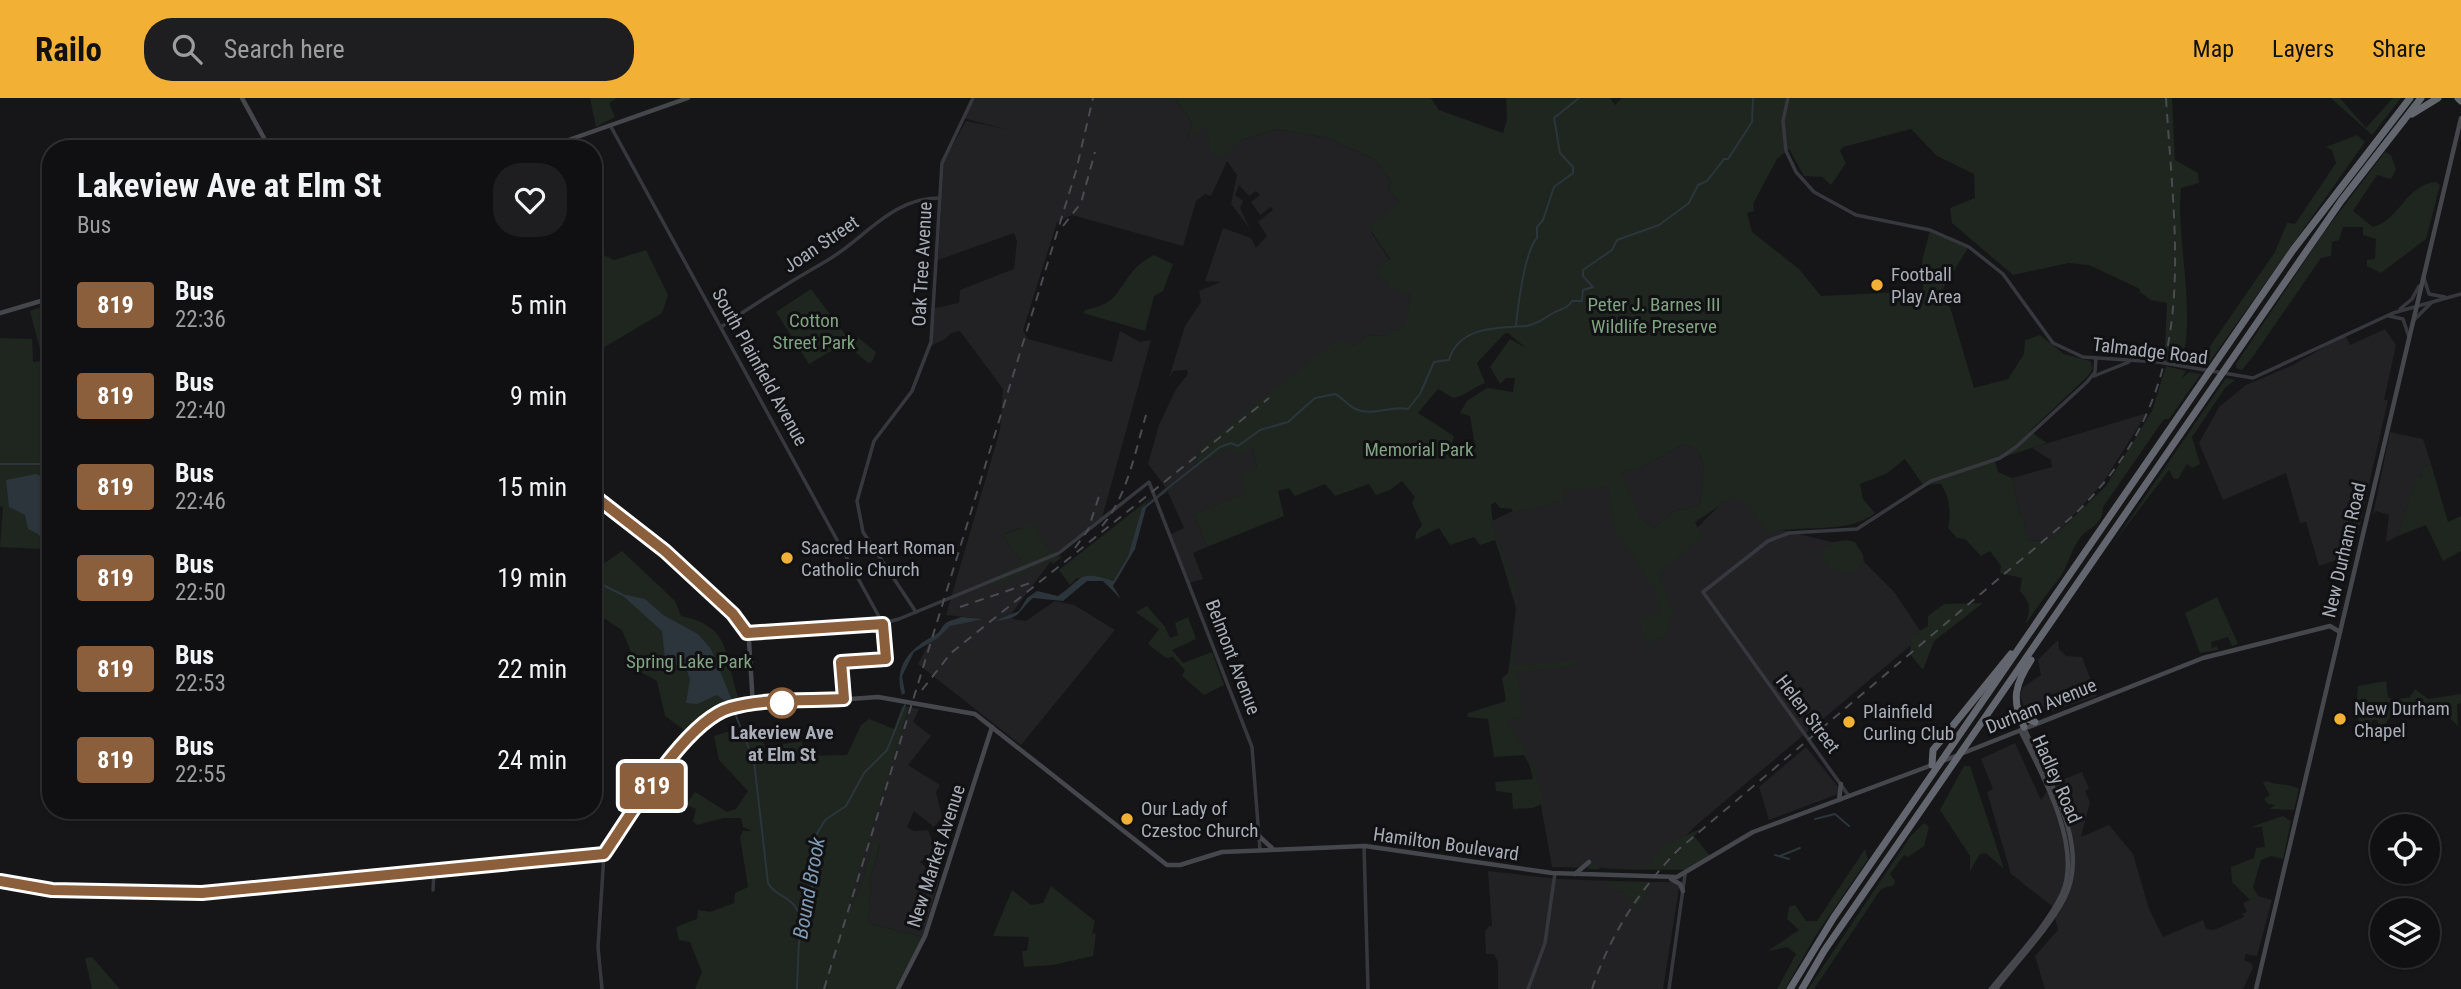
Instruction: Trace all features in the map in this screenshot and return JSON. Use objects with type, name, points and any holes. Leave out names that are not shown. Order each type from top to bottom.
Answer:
[{"type":"highway","points":[[1790,989],[1818,941],[1933,768],[1948,751],[2286,262],[2408,98]]},
{"type":"highway","points":[[1802,989],[1967,743],[2341,201],[2421,98]]},
{"type":"highway","points":[[2398,126],[2438,98]]},
{"type":"highway","points":[[2024,727],[2014,698],[2018,681],[2067,605],[2067,598]]},
{"type":"highway","points":[[1933,768],[1933,750],[1986,682],[2027,637]]},
{"type":"highway","points":[[2018,714],[2035,722]]},
{"type":"main road","points":[[242,98],[265,140]]},
{"type":"main road","points":[[569,140],[688,98]]},
{"type":"main road","name":"New Durham Road","points":[[2256,989],[2461,118]]},
{"type":"main road","points":[[0,313],[42,301]]},
{"type":"main road","points":[[602,502],[665,551],[733,614],[747,633],[753,706],[878,697],[975,714],[1167,865],[1170,873]]},
{"type":"main road","name":"Durham Avenue","points":[[1685,875],[1753,832],[1933,768],[2035,722],[2203,658],[2330,626],[2340,632]]},
{"type":"main road","name":"New Market Avenue","points":[[898,989],[925,936],[992,727]]},
{"type":"main road","name":"Hadley Road","points":[[1994,989],[2060,897],[2068,874],[2069,848],[2065,831],[2021,732],[2024,727]]},
{"type":"main road","name":"Hadley Road","points":[[1994,989],[2063,901],[2074,868],[2069,829],[2024,727]]},
{"type":"main road","points":[[2009,734],[2026,744]]},
{"type":"main road","points":[[1838,801],[1842,794],[1841,784]]},
{"type":"main road","points":[[1259,836],[1273,849]]},
{"type":"main road","name":"Hamilton Boulevard","points":[[1167,865],[1222,852],[1364,846],[1555,873],[1649,877],[1685,875]]},
{"type":"main road","points":[[1574,874],[1589,862]]},
{"type":"main road","points":[[1660,877],[1679,882],[1683,891]]},
{"type":"street","name":"Oak Tree Avenue","points":[[916,612],[863,532],[857,503],[874,441],[912,391],[931,342],[944,156],[973,98]]},
{"type":"street","name":"Talmadge Road","points":[[1788,98],[1783,121],[1790,160],[1814,192],[1856,215],[1930,230],[1969,247],[2003,274],[2047,338],[2062,349],[2083,357],[2158,362],[2249,378],[2263,376],[2393,313],[2461,294]]},
{"type":"street","name":"South Plainfield Avenue","points":[[610,125],[883,624]]},
{"type":"street","name":"Joan Street","points":[[722,327],[807,270],[828,260],[883,216],[925,198],[940,198]]},
{"type":"street","points":[[2424,275],[2429,294],[2448,298]]},
{"type":"street","points":[[2393,313],[2412,299],[2424,275]]},
{"type":"street","points":[[2413,322],[2433,302]]},
{"type":"street","points":[[2387,316],[2403,319],[2409,339]]},
{"type":"street","points":[[2083,357],[2095,368]]},
{"type":"street","points":[[2087,382],[2095,368],[2096,358]]},
{"type":"street","points":[[2087,382],[2106,369],[2132,361]]},
{"type":"street","name":"Helen Street","points":[[1849,796],[1703,592],[1758,548],[1789,533],[1857,529],[1931,481],[2000,458],[2087,382]]},
{"type":"street","name":"Belmont Avenue","points":[[916,612],[1059,553],[1149,482],[1252,747],[1260,849]]},
{"type":"street","points":[[747,633],[883,624],[916,612]]},
{"type":"street","points":[[602,989],[598,947],[604,854],[675,753],[701,725],[729,708],[753,706]]},
{"type":"street","points":[[1364,846],[1367,989]]},
{"type":"street","points":[[0,880],[52,890],[202,893],[604,854]]},
{"type":"street","points":[[433,890],[435,870]]},
{"type":"street","points":[[1528,989],[1545,942],[1555,873]]},
{"type":"street","points":[[1669,989],[1685,875]]},
{"type":"shaded area","points":[[973,98],[1175,98],[1192,122],[1188,138],[1207,125],[1239,141],[1277,129],[1327,138],[1374,159],[1391,181],[1388,189],[1400,203],[1371,232],[1411,292],[1406,325],[1383,336],[1368,335],[1354,346],[1343,345],[1199,449],[1195,468],[1225,449],[1252,448],[1257,468],[1247,493],[1194,514],[1207,547],[1193,553],[1203,579],[1190,583],[1171,534],[1184,528],[1166,488],[1148,464],[1159,425],[1176,389],[1188,374],[1187,370],[1173,371],[1169,378],[1185,326],[1201,302],[1199,291],[1221,282],[1205,281],[1223,228],[1251,238],[1256,248],[1267,236],[1258,222],[1273,210],[1271,207],[1260,215],[1251,202],[1260,195],[1256,191],[1249,196],[1239,185],[1235,195],[1243,201],[1240,208],[1250,229],[1231,204],[1237,175],[1227,161],[1211,196],[1205,194],[1196,201],[1183,246],[1072,215],[1057,222],[1023,330],[1028,339],[1112,362],[1120,331],[1140,342],[1151,340],[1102,518],[1054,555],[1040,540],[1020,528],[1002,535],[1021,561],[995,585],[1051,561],[1012,613],[1013,619],[1026,621],[1055,601],[1074,605],[1115,630],[1021,745],[918,664],[930,641],[938,638],[950,625],[984,619],[946,615],[1000,430],[1003,389],[960,331],[951,333],[931,346],[935,308],[959,303],[960,290],[1014,269],[1017,241],[1014,233],[938,260],[944,161],[966,121],[1005,129],[963,118]]},
{"type":"shaded area","points":[[2385,329],[2396,345],[2384,400],[2388,400],[2358,533],[2352,535],[2349,548],[2340,549],[2342,558],[2319,566],[2306,522],[2300,523],[2286,473],[2223,500],[2199,443],[2219,407],[2246,385],[2293,365],[2345,335],[2350,345]]},
{"type":"shaded area","points":[[2147,413],[2102,484],[2054,537],[2050,540],[2025,541],[2024,516],[2020,516],[2012,478],[2052,467],[2051,460],[2032,448]]},
{"type":"shaded area","points":[[2390,432],[2423,439],[2431,464],[2423,467],[2421,478],[2416,478],[2398,536],[2386,542],[2389,515],[2376,511],[2373,515]]},
{"type":"shaded area","points":[[1684,444],[1698,451],[1704,466],[1700,505],[1674,511],[1654,528],[1636,515],[1622,472],[1644,466]]},
{"type":"shaded area","points":[[1601,468],[1651,574],[1738,487],[1770,527],[1848,546],[1895,593],[1923,635],[1694,827],[1655,869],[1552,867],[1536,777],[1503,717],[1516,608],[1490,522]]},
{"type":"shaded area","points":[[36,474],[42,477],[42,539],[28,529],[25,515],[9,507],[6,480]]},
{"type":"shaded area","points":[[1166,488],[1167,491],[1146,508],[1135,549],[1113,586],[1121,599],[1103,581],[1087,581],[1063,601],[1033,598],[1015,616],[995,621],[1019,611],[1027,598],[1037,591],[1058,596],[1086,576],[1113,581],[1128,556],[1142,508]]},
{"type":"shaded area","points":[[621,594],[645,599],[663,615],[698,634],[711,649],[733,703],[729,704],[717,695],[697,704],[686,703],[690,679],[687,671],[665,659],[662,631]]},
{"type":"shaded area","points":[[961,617],[984,619],[950,626],[938,638],[914,652],[902,676],[905,693],[902,695],[900,675],[906,659],[946,623]]},
{"type":"shaded area","points":[[2058,640],[2059,649],[2066,656],[2082,657],[2097,696],[2028,719],[2020,695],[2023,687],[2041,675],[2038,660]]},
{"type":"shaded area","points":[[909,707],[919,709],[913,722],[931,736],[908,765],[940,785],[936,792],[942,817],[934,827],[914,811],[907,827],[914,831],[928,830],[937,853],[920,862],[939,880],[923,937],[868,923],[871,876],[880,845],[874,842],[859,892],[844,917]]},
{"type":"shaded area","points":[[2015,743],[2041,800],[2052,784],[2082,772],[2089,789],[2085,791],[2090,802],[2081,837],[2109,825],[2133,854],[2149,909],[2163,937],[2203,920],[2206,929],[2214,930],[2244,917],[2242,914],[2247,912],[2243,903],[2258,896],[2272,900],[2257,956],[2246,954],[2244,960],[2251,963],[2253,968],[2243,989],[2045,989],[2035,956],[2058,930],[2052,906],[2011,874],[1987,792],[1993,789],[1981,759]]},
{"type":"shaded area","points":[[1806,747],[1839,788],[1838,794],[1769,820],[1759,787]]},
{"type":"shaded area","points":[[1488,871],[1559,879],[1611,881],[1611,889],[1621,889],[1637,908],[1653,882],[1680,882],[1663,989],[1498,989],[1498,962],[1494,954],[1486,954],[1485,931],[1492,926]]},
{"type":"green space","points":[[590,98],[617,98],[609,103],[615,117],[596,127]]},
{"type":"green space","name":"Peter J. Barnes III Wildlife Preserve","points":[[1175,98],[1431,98],[1439,110],[1503,133],[1507,119],[1506,98],[1610,98],[1615,105],[1622,98],[2172,98],[2175,160],[2198,173],[2199,183],[2181,188],[2187,323],[2181,364],[2101,352],[2102,334],[2119,352],[2130,349],[2160,352],[2165,346],[2167,303],[2151,300],[2140,292],[2140,289],[2089,265],[2069,263],[2013,275],[1952,223],[1950,208],[1975,198],[1974,174],[1937,156],[1911,129],[1843,147],[1840,151],[1846,163],[1831,185],[1822,177],[1804,176],[1789,149],[1777,159],[1753,204],[1754,211],[1747,213],[1752,232],[1799,269],[1821,296],[1923,291],[1922,261],[1930,230],[1968,248],[1942,290],[1948,300],[1974,388],[2008,379],[2024,354],[2025,340],[2040,335],[2064,354],[2090,361],[2093,368],[2088,376],[2030,431],[2047,443],[1995,460],[1998,472],[2012,478],[2020,516],[2024,516],[2026,541],[2050,540],[2106,486],[2152,411],[2166,366],[2186,371],[2181,379],[2189,372],[2201,374],[2169,419],[2164,419],[2103,507],[2100,519],[2081,537],[2062,575],[2025,625],[2029,607],[2020,591],[2022,578],[2000,573],[2001,566],[1990,551],[1981,556],[1965,539],[1957,538],[1948,528],[1949,505],[1941,484],[1923,485],[1905,459],[1886,474],[1860,484],[1863,499],[1875,513],[1852,524],[1768,533],[1748,506],[1733,497],[1695,522],[1702,537],[1658,574],[1675,615],[1668,623],[1667,635],[1647,644],[1639,621],[1661,612],[1653,584],[1648,583],[1642,568],[1614,530],[1609,486],[1564,491],[1563,505],[1562,502],[1513,512],[1512,509],[1500,508],[1495,502],[1491,505],[1494,533],[1517,587],[1514,594],[1495,540],[1480,545],[1474,537],[1450,545],[1439,528],[1415,540],[1422,525],[1412,503],[1415,497],[1402,481],[1390,490],[1376,495],[1369,484],[1335,496],[1325,484],[1295,496],[1289,488],[1278,491],[1284,516],[1207,547],[1194,514],[1246,493],[1240,475],[1257,468],[1252,448],[1237,455],[1233,449],[1225,449],[1195,469],[1199,449],[1337,340],[1354,346],[1368,335],[1383,336],[1405,325],[1411,294],[1391,288],[1375,271],[1390,259],[1369,228],[1400,203],[1388,189],[1391,181],[1374,159],[1327,138],[1277,129],[1242,140],[1223,157],[1210,152],[1207,126],[1188,139],[1192,122]],"holes":[[[1508,333],[1526,348],[1510,339],[1490,367],[1500,384],[1506,378],[1515,378],[1513,392],[1487,388],[1467,401],[1460,413],[1470,416],[1475,445],[1452,444],[1454,436],[1418,413],[1438,389],[1453,398],[1485,383],[1477,363]],[[1684,444],[1698,451],[1704,466],[1700,505],[1674,511],[1654,528],[1639,517],[1622,473],[1644,466]]]},
{"type":"green space","points":[[2331,98],[2340,98],[2366,128],[2393,98],[2401,98],[2372,135]]},
{"type":"green space","points":[[2357,135],[2365,142],[2206,367],[2197,365],[2275,252],[2287,223],[2295,224],[2336,163],[2332,150],[2326,147]]},
{"type":"green space","points":[[2385,152],[2391,155],[2396,169],[2391,179],[2377,175],[2353,211],[2373,227],[2390,217],[2417,189],[2436,182],[2440,185],[2426,239],[2381,273],[2367,266],[2367,260],[2375,259],[2376,239],[2363,235],[2363,227],[2343,227],[2339,240],[2332,242],[2331,256],[2321,258],[2254,355],[2242,370],[2236,368],[2236,364],[2325,231]]},
{"type":"green space","points":[[646,250],[668,295],[662,313],[602,349],[602,254],[614,260]]},
{"type":"green space","points":[[1154,255],[1173,264],[1163,291],[1154,296],[1145,331],[1083,313],[1112,299],[1137,267]]},
{"type":"green space","name":"Cotton Street Park","points":[[811,289],[847,337],[856,336],[876,352],[872,362],[868,363],[845,343],[809,364],[776,312]]},
{"type":"green space","points":[[42,307],[42,357],[30,311]]},
{"type":"green space","points":[[0,338],[32,339],[33,362],[42,361],[42,549],[0,547],[3,507],[0,506]]},
{"type":"green space","points":[[2226,378],[2235,380],[2225,388],[2192,437],[2200,464],[2192,468],[2187,464],[2178,479],[2174,479],[2169,470],[2112,545]]},
{"type":"green space","points":[[2431,464],[2448,522],[2461,516],[2461,551],[2443,561],[2426,525],[2398,536],[2416,477],[2421,478],[2423,467]]},
{"type":"green space","points":[[1153,496],[1142,508],[1128,556],[1112,582],[1077,578],[1070,585],[1059,570]]},
{"type":"green space","points":[[1035,523],[1048,548],[1062,557],[1053,564],[1051,561],[995,586],[991,581],[1021,561],[1002,535]]},
{"type":"green space","points":[[1834,542],[1855,542],[1863,555],[1864,563],[1847,574],[1831,568],[1820,552]]},
{"type":"green space","name":"Spring Lake Park","points":[[622,551],[675,601],[681,616],[698,621],[719,636],[739,699],[712,710],[687,732],[665,716],[657,681],[639,671],[622,630],[602,617],[602,565]]},
{"type":"green space","points":[[2217,597],[2238,644],[2232,646],[2228,637],[2211,642],[2212,648],[2217,646],[2218,650],[2200,653],[2185,613]]},
{"type":"green space","points":[[1983,603],[1934,641],[1923,670],[1910,654],[1911,636],[1928,626],[1928,616],[1944,604]]},
{"type":"green space","points":[[1147,606],[1165,627],[1170,638],[1178,635],[1175,623],[1188,617],[1196,639],[1172,650],[1183,663],[1212,652],[1224,685],[1204,695],[1182,676],[1185,670],[1173,657],[1166,658],[1148,644],[1159,629],[1136,612]]},
{"type":"green space","points":[[1517,620],[1514,666],[1579,660],[1579,665],[1517,672],[1523,716],[1506,720],[1530,759],[1543,803],[1533,808],[1513,809],[1512,793],[1496,791],[1495,782],[1533,779],[1527,755],[1494,757],[1488,719],[1467,717],[1468,713],[1506,701],[1502,678],[1508,673]]},
{"type":"green space","points":[[2386,681],[2388,697],[2395,700],[2410,697],[2415,689],[2428,699],[2461,694],[2461,703],[2457,704],[2458,726],[2447,715],[2393,711],[2381,732],[2377,720],[2372,720],[2370,733],[2362,732],[2356,710],[2358,686]]},
{"type":"green space","points":[[902,706],[909,707],[846,913],[859,892],[874,841],[880,844],[871,876],[868,923],[923,937],[895,989],[695,989],[702,972],[690,942],[679,940],[676,927],[697,919],[698,910],[710,912],[734,903],[735,893],[748,887],[740,837],[743,831],[752,831],[743,827],[741,818],[724,818],[697,825],[693,821],[696,809],[686,805],[695,792],[727,812],[736,809],[748,791],[719,760],[714,736],[750,725],[757,729],[765,747],[764,756],[768,747],[802,741],[803,756],[847,755],[861,725],[869,719],[894,729]]},
{"type":"green space","points":[[1964,766],[1970,766],[2004,869],[1986,853],[1980,854],[1970,871],[1970,856],[1940,810]]},
{"type":"green space","points":[[2266,781],[2299,789],[2294,810],[2269,809],[2275,805],[2268,804],[2264,799],[2270,795],[2263,783]]},
{"type":"green space","points":[[2283,816],[2291,821],[2283,859],[2271,856],[2261,860],[2253,887],[2258,896],[2250,900],[2232,882],[2231,867],[2254,858],[2256,848],[2265,847],[2262,827],[2251,827]]},
{"type":"green space","points":[[1924,823],[1929,827],[1924,846],[1908,857],[1904,855],[1890,874],[1895,881],[1894,885],[1881,889],[1814,989],[1808,989],[1910,837]]},
{"type":"green space","points":[[1702,828],[1694,836],[1711,857],[1690,870],[1588,869],[1591,861],[1600,869],[1647,867],[1663,846]]},
{"type":"green space","points":[[1865,849],[1868,859],[1816,935],[1785,989],[1777,989],[1796,954],[1787,947],[1768,951],[1799,930],[1787,919],[1789,907],[1795,905],[1806,921],[1817,921]]},
{"type":"green space","points":[[1611,881],[1653,882],[1637,909],[1621,889],[1611,889]]},
{"type":"green space","points":[[1051,886],[1095,921],[1092,933],[1096,934],[1093,956],[1053,965],[1024,967],[1022,951],[1027,951],[1029,937],[993,936],[1012,890],[1031,905],[1043,903]]},
{"type":"green space","points":[[92,957],[120,989],[92,989],[85,958]]},
{"type":"waterway","points":[[1516,325],[1523,279],[1529,254],[1537,238],[1537,227],[1543,220],[1554,187],[1573,173],[1573,167],[1560,153],[1554,118],[1579,98]]},
{"type":"waterway","name":"Bound Brook","points":[[1164,491],[1220,447],[1231,443],[1238,446],[1260,430],[1288,422],[1315,398],[1335,394],[1355,409],[1364,412],[1408,409],[1420,394],[1434,362],[1449,360],[1454,349],[1470,335],[1480,331],[1530,325],[1567,307],[1572,301],[1582,301],[1583,290],[1593,287],[1583,276],[1583,270],[1612,250],[1617,240],[1659,225],[1689,203],[1698,185],[1707,181],[1724,159],[1728,159],[1752,122],[1753,98]]},
{"type":"waterway","points":[[0,464],[42,464]]},
{"type":"waterway","points":[[602,584],[623,595]]},
{"type":"waterway","name":"Bound Brook","points":[[797,989],[800,915],[813,890],[810,879],[815,837],[825,820],[846,806],[864,773],[887,750],[905,705]]},
{"type":"waterway","points":[[734,711],[754,761],[768,883],[788,899],[800,915]]},
{"type":"waterway","points":[[1815,819],[1835,814],[1849,826]]},
{"type":"waterway","points":[[1780,856],[1800,848]]},
{"type":"waterway","points":[[1775,855],[1789,859]]},
{"type":"railway","points":[[824,989],[1076,171],[1093,98]]},
{"type":"railway","points":[[1592,989],[1599,969],[1627,914],[1679,849],[2074,515],[2115,468],[2144,420],[2162,371],[2172,320],[2174,213],[2166,98]]},
{"type":"railway","points":[[1063,226],[1081,203],[1095,152]]},
{"type":"railway","points":[[922,690],[951,653],[1269,398]]},
{"type":"railway","points":[[1102,526],[1124,488],[1146,415]]},
{"type":"railway","points":[[1075,548],[1088,530],[1101,490]]},
{"type":"railway","points":[[960,607],[1033,582]]},
{"type":"bus line","name":"819","points":[[0,881],[52,890],[202,893],[604,854],[675,753],[710,717],[729,708],[844,699],[841,662],[886,659],[883,624],[747,633],[733,614],[665,551],[602,502]]},
{"type":"place","name":"Football Play Area","points":[[1877,285]]},
{"type":"place","name":"Sacred Heart Roman Catholic Church","points":[[787,558]]},
{"type":"place","name":"Lakeview Ave at Elm St","points":[[782,703]]},
{"type":"place","name":"New Durham Chapel","points":[[2340,719]]},
{"type":"place","name":"Plainfield Curling Club","points":[[1849,722]]},
{"type":"place","name":"Our Lady of Czestoc Church","points":[[1127,819]]},
{"type":"park label","name":"Memorial Park","points":[[1419,449]]}]
